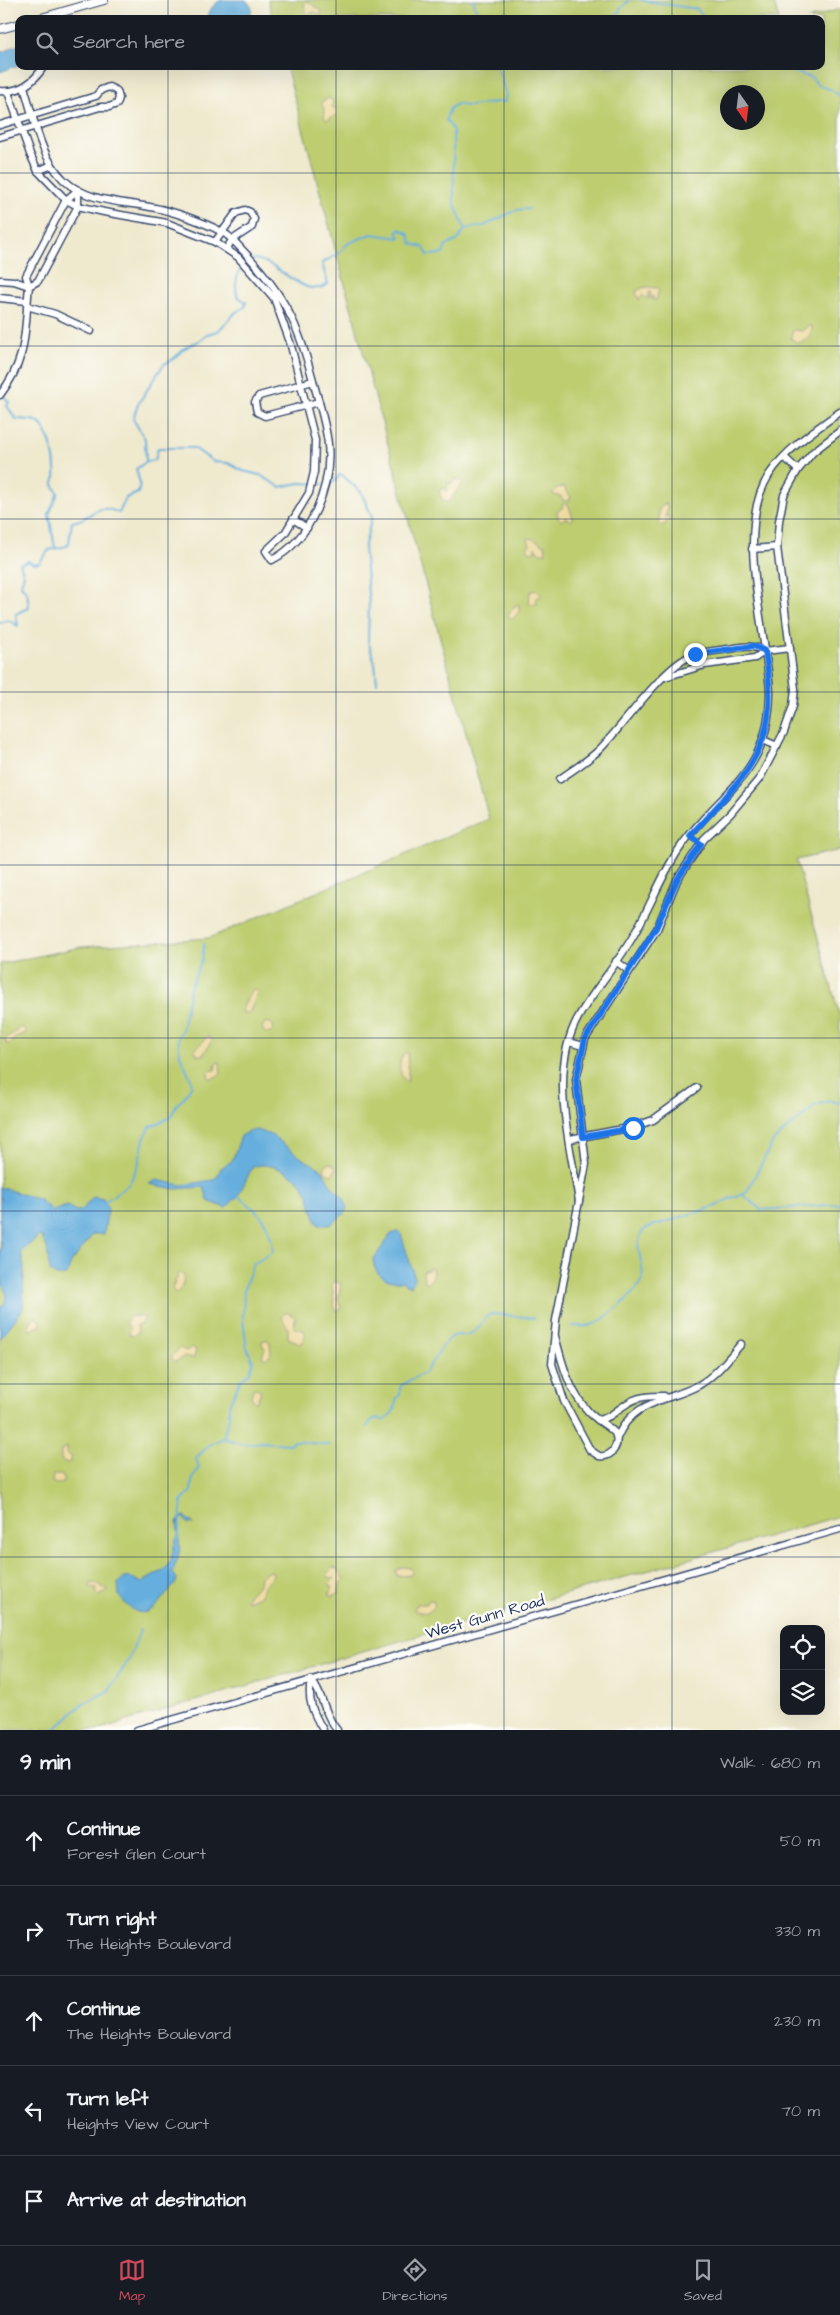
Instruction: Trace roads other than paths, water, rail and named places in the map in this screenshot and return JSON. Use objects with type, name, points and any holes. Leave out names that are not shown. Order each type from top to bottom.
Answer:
[{"type":"street","points":[[52,15],[104,0]]},
{"type":"street","points":[[0,29],[15,25]]},
{"type":"street","points":[[0,91],[8,92],[24,87],[37,78],[42,70]]},
{"type":"street","points":[[8,92],[38,171],[66,200],[78,206],[167,223],[215,242],[239,258],[267,283],[284,322],[315,440],[310,493],[285,533],[266,551],[272,560],[283,555],[307,528],[317,506],[326,477],[328,452],[319,402],[297,327],[290,311],[245,253],[221,231],[162,209],[94,197],[78,190],[64,180],[52,165],[24,87]]},
{"type":"street","points":[[0,125],[96,96],[101,90],[109,87],[116,91],[119,98],[117,104],[109,107],[100,107],[0,137]]},
{"type":"street","points":[[38,171],[52,165]]},
{"type":"street","points":[[0,395],[20,364],[26,338],[29,286],[26,276],[66,200],[78,190]]},
{"type":"street","points":[[0,280],[14,281],[29,286],[38,281],[78,206],[78,190]]},
{"type":"street","points":[[144,218],[146,206]]},
{"type":"street","points":[[215,242],[221,231],[236,213],[245,210],[250,212],[254,219],[252,227],[232,240],[226,248]]},
{"type":"street","points":[[0,298],[27,303],[91,331]]},
{"type":"street","points":[[313,381],[259,396],[255,402],[256,412],[265,416],[319,402]]},
{"type":"street","points":[[579,1201],[562,1083],[568,1042],[579,1016],[636,932],[665,872],[690,836],[748,772],[763,740],[770,709],[770,680],[752,549],[758,498],[769,475],[784,457],[840,412]]},
{"type":"street","points":[[741,1344],[711,1377],[691,1388],[667,1396],[631,1416],[622,1426],[614,1451],[607,1456],[599,1456],[590,1450],[556,1381],[552,1357],[586,1171],[576,1080],[583,1046],[592,1026],[656,928],[677,880],[701,844],[760,778],[777,746],[794,699],[795,682],[777,547],[784,496],[798,470],[813,452],[840,430]]},
{"type":"street","points":[[315,454],[328,452]]},
{"type":"street","points":[[784,457],[798,470]]},
{"type":"street","points":[[293,520],[307,528]]},
{"type":"street","points":[[752,549],[777,547]]},
{"type":"street","points":[[560,778],[599,750],[665,677],[684,659],[695,654],[754,646],[765,651]]},
{"type":"street","points":[[665,677],[705,665],[750,660],[765,651],[790,648]]},
{"type":"street","points":[[763,740],[777,746]]},
{"type":"street","points":[[690,836],[701,844]]},
{"type":"street","points":[[616,961],[629,970]]},
{"type":"street","points":[[568,1042],[583,1046]]},
{"type":"street","points":[[570,1139],[633,1128],[653,1120],[697,1088]]},
{"type":"street","points":[[555,1336],[573,1389],[587,1411],[612,1430],[617,1438]]},
{"type":"street","points":[[598,1420],[611,1416],[640,1397],[667,1396]]},
{"type":"street","name":"West Gunn Road","points":[[137,1730],[840,1529]]},
{"type":"street","points":[[311,1680],[309,1692],[312,1710],[322,1728],[330,1722]]},
{"type":"street","points":[[311,1680],[319,1689],[330,1722],[337,1730]]},
{"type":"water","points":[[222,0],[246,0],[252,7],[251,13],[245,15],[209,15],[216,3]]},
{"type":"water","points":[[15,46],[15,66],[0,72],[0,52]]},
{"type":"water","points":[[258,1130],[273,1136],[303,1159],[322,1169],[331,1185],[344,1198],[347,1207],[345,1213],[330,1225],[319,1225],[314,1217],[307,1193],[296,1178],[281,1170],[265,1165],[258,1165],[252,1168],[238,1196],[226,1208],[208,1201],[204,1187],[175,1189],[149,1184],[156,1180],[182,1185],[212,1180],[217,1177],[221,1168],[232,1161],[241,1136],[248,1131]]},
{"type":"water","points":[[0,1187],[40,1200],[53,1211],[67,1206],[76,1211],[82,1210],[93,1197],[103,1199],[108,1208],[104,1234],[93,1234],[71,1263],[67,1275],[60,1276],[51,1273],[47,1248],[42,1237],[39,1236],[21,1252],[24,1266],[23,1309],[0,1339],[0,1308],[4,1305],[7,1295],[2,1283]]},
{"type":"water","points":[[400,1231],[415,1278],[411,1286],[406,1285],[403,1281],[392,1281],[383,1278],[374,1266],[373,1260],[391,1234]]},
{"type":"water","points":[[184,1516],[194,1524],[187,1523],[183,1517],[178,1522],[180,1547],[172,1573],[177,1578],[176,1583],[157,1605],[144,1613],[136,1612],[119,1596],[118,1583],[122,1579],[130,1577],[142,1583],[168,1566],[178,1536],[177,1521]]},
{"type":"waterway","points":[[473,0],[478,15]]},
{"type":"waterway","points":[[617,15],[621,8],[630,0]]},
{"type":"waterway","points":[[640,0],[697,9],[702,15]]},
{"type":"waterway","points":[[253,259],[272,265],[300,284],[310,288],[319,288],[328,284],[322,263],[338,254],[347,244],[371,234],[400,238],[397,231],[399,229],[408,233],[412,244],[423,247],[428,255],[443,254],[446,246],[458,240],[465,229],[454,203],[453,130],[446,120],[450,109],[459,104],[470,106],[505,102],[506,94],[498,70]]},
{"type":"waterway","points":[[789,70],[812,78],[818,85],[832,90],[840,96]]},
{"type":"waterway","points":[[465,229],[484,226],[516,210],[529,209]]},
{"type":"waterway","points":[[146,462],[145,439],[133,419],[138,404],[164,364],[207,334],[218,331],[236,312],[245,307],[246,302],[237,296],[236,281],[239,271],[249,260]]},
{"type":"waterway","points":[[3,395],[9,402],[7,406],[16,419],[36,421],[46,432],[49,440],[55,470],[53,485],[58,493],[49,514],[55,548]]},
{"type":"waterway","points":[[0,623],[8,620],[18,626],[16,614],[29,607],[27,592],[21,585],[24,575],[20,564],[28,561],[34,564],[39,563],[49,550],[67,546],[72,522],[104,509],[119,513],[126,498],[138,493],[140,483],[136,469],[146,462],[155,460],[158,448],[194,448],[214,462],[228,463],[243,471],[260,475],[280,487],[299,483],[323,484]]},
{"type":"waterway","points":[[327,483],[334,482],[342,475],[361,492],[372,517],[364,548],[369,604],[368,641],[375,663],[377,683]]},
{"type":"waterway","points":[[105,1202],[129,1184],[138,1166],[144,1139],[150,1127],[171,1117],[177,1104],[183,1099],[192,1085],[180,1055],[178,1038],[182,1030],[190,988],[202,960],[204,944]]},
{"type":"waterway","points":[[572,1326],[586,1326],[597,1323],[634,1291],[642,1279],[643,1272],[638,1247],[641,1234],[646,1228],[714,1207],[746,1193],[774,1140],[816,1105],[830,1101],[840,1103]]},
{"type":"waterway","points":[[743,1195],[762,1210],[840,1204]]},
{"type":"waterway","points":[[223,1438],[229,1417],[229,1405],[240,1381],[250,1372],[253,1362],[247,1348],[243,1320],[244,1289],[253,1264],[273,1252],[270,1233],[263,1219],[238,1196]]},
{"type":"waterway","points":[[366,1428],[372,1420],[378,1418],[383,1421],[393,1412],[396,1399],[400,1395],[400,1387],[425,1372],[441,1348],[453,1336],[472,1333],[487,1316],[493,1314],[534,1318]]},
{"type":"waterway","points":[[178,1539],[182,1501],[191,1491],[193,1477],[199,1468],[196,1458],[209,1445],[223,1438],[243,1444],[262,1442],[289,1444],[295,1441],[330,1445]]},
{"type":"waterway","points":[[54,1730],[81,1705],[108,1691],[129,1660],[140,1630]]}]
